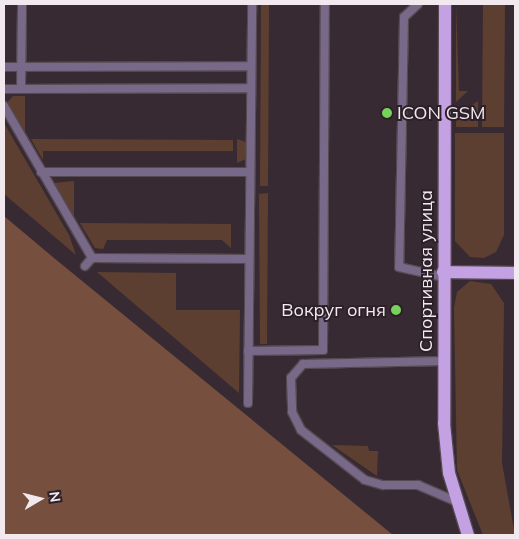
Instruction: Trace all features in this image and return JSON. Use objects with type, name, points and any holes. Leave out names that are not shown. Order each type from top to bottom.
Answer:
[{"type":"main road","name":"Спортивная улица","points":[[445,4],[443,274],[446,455],[456,501],[468,535]]},
{"type":"main road","points":[[443,274],[515,273]]},
{"type":"lane","points":[[21,89],[22,4]]},
{"type":"lane","points":[[248,403],[252,4]]},
{"type":"lane","points":[[248,351],[323,350],[324,4]]},
{"type":"lane","points":[[418,4],[404,17],[399,267],[443,274]]},
{"type":"lane","points":[[4,67],[251,66]]},
{"type":"lane","points":[[4,89],[251,88]]},
{"type":"lane","points":[[4,106],[92,258]]},
{"type":"lane","points":[[41,172],[250,172]]},
{"type":"lane","points":[[85,266],[92,258],[249,259]]},
{"type":"lane","points":[[444,361],[303,364],[291,378],[292,412],[301,430],[365,480],[383,485],[418,484],[456,501]]},
{"type":"shaded area","points":[[261,4],[269,4],[268,186],[260,186]]},
{"type":"shaded area","points":[[456,4],[459,91],[468,91],[456,102]]},
{"type":"shaded area","points":[[483,4],[505,4],[504,127],[482,127]]},
{"type":"shaded area","points":[[13,96],[25,96],[25,136],[6,104]]},
{"type":"shaded area","points":[[478,101],[478,127],[456,127],[456,116]]},
{"type":"shaded area","points":[[4,123],[69,235],[76,255],[4,194]]},
{"type":"shaded area","points":[[455,133],[504,133],[504,235],[496,252],[484,258],[470,257],[455,241]]},
{"type":"shaded area","points":[[31,139],[233,140],[233,151],[43,151],[43,160]]},
{"type":"shaded area","points":[[237,139],[246,142],[246,159],[237,163]]},
{"type":"shaded area","points":[[74,181],[74,218],[54,183]]},
{"type":"shaded area","points":[[268,193],[267,344],[260,344],[259,194]]},
{"type":"shaded area","points":[[4,216],[54,258],[393,535],[4,535]]},
{"type":"shaded area","points":[[80,223],[231,224],[231,248],[222,240],[107,240],[103,249],[95,248]]},
{"type":"shaded area","points":[[97,272],[176,273],[176,310],[240,310],[239,393]]},
{"type":"shaded area","points":[[470,281],[491,284],[504,303],[502,463],[515,535],[483,535],[457,470],[454,308],[457,292]]},
{"type":"shaded area","points":[[332,445],[368,446],[369,451],[378,451],[377,476]]},
{"type":"place","name":"ICON GSM","points":[[387,113]]},
{"type":"place","name":"Вокруг огня","points":[[396,310]]}]
